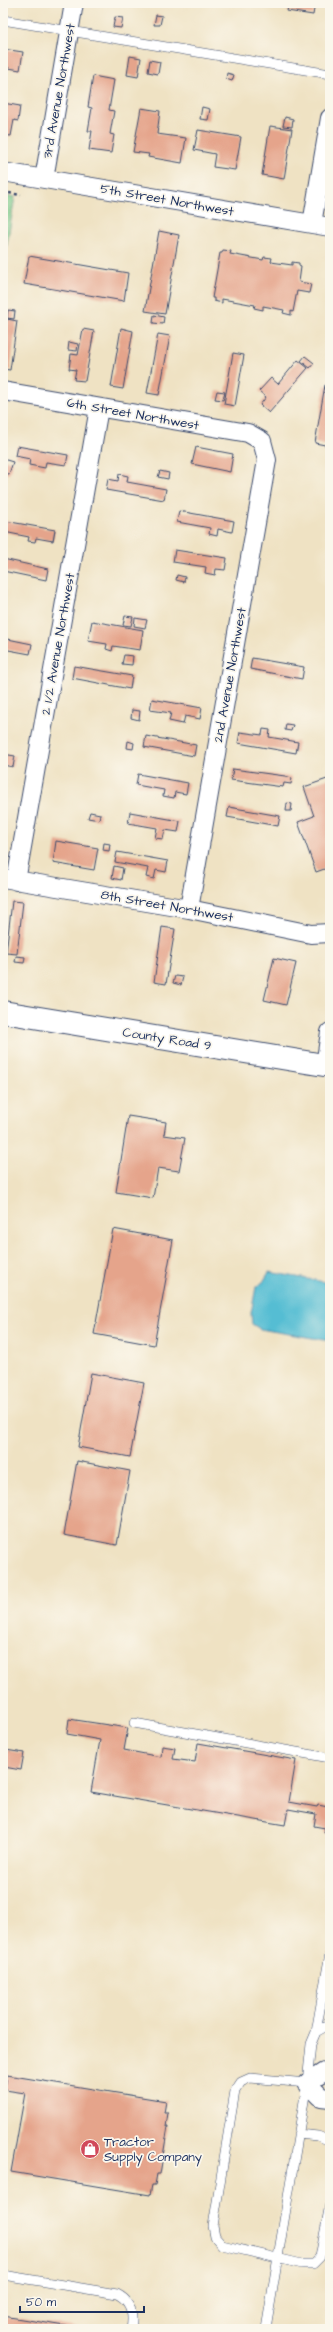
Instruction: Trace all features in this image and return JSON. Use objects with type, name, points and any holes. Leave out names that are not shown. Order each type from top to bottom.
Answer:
[{"type":"street","name":"3rd Avenue Northwest","points":[[44,179],[74,3]]},
{"type":"street","points":[[312,224],[330,118]]},
{"type":"street","name":"5th Street Northwest","points":[[3,172],[330,227]]},
{"type":"street","name":"6th Street Northwest","points":[[3,392],[248,434],[262,441]]},
{"type":"street","name":"2 1/2 Avenue Northwest","points":[[10,879],[99,408]]},
{"type":"street","name":"2nd Avenue Northwest","points":[[189,909],[268,460],[262,441]]},
{"type":"street","name":"8th Street Northwest","points":[[10,879],[189,909],[311,934],[330,933]]},
{"type":"street","name":"County Road 9","points":[[3,1012],[327,1066]]},
{"type":"street","points":[[327,1066],[330,1032]]},
{"type":"street","points":[[330,2073],[324,2072],[307,2083],[320,2097],[330,2098]]},
{"type":"lane","points":[[3,20],[330,74]]},
{"type":"lane","points":[[134,1724],[330,1758]]},
{"type":"lane","points":[[266,2329],[307,2083],[311,2044],[316,2032],[330,1953]]},
{"type":"lane","points":[[316,2032],[330,2024]]},
{"type":"lane","points":[[307,2083],[250,2078],[241,2082],[235,2091],[213,2226],[215,2237],[222,2245],[277,2259],[302,2264],[313,2264],[320,2256],[330,2204]]},
{"type":"lane","points":[[298,2134],[318,2136],[330,2142]]},
{"type":"lane","points":[[3,2275],[117,2294],[125,2298],[131,2308],[133,2318],[131,2329]]},
{"type":"path","points":[[3,199],[4,192],[21,195]]},
{"type":"green space","points":[[3,195],[15,197],[3,268]]},
{"type":"water","points":[[269,1272],[330,1283],[330,1341],[260,1329],[252,1324],[251,1313],[256,1287],[263,1282]]},
{"type":"building","points":[[289,3],[315,3],[313,15],[287,11]]},
{"type":"building","points":[[156,15],[162,16],[160,25],[154,25]]},
{"type":"building","points":[[115,17],[123,18],[121,28],[113,27]]},
{"type":"building","points":[[3,49],[23,52],[20,70],[3,67]]},
{"type":"building","points":[[130,56],[141,58],[138,77],[127,75]]},
{"type":"building","points":[[150,60],[160,62],[158,74],[148,72]]},
{"type":"building","points":[[227,73],[234,75],[232,81],[226,79]]},
{"type":"building","points":[[93,76],[114,80],[109,110],[114,111],[110,134],[114,135],[111,153],[89,150],[92,131],[88,131],[92,108],[88,107]]},
{"type":"building","points":[[3,103],[20,106],[18,121],[14,120],[11,136],[3,135]]},
{"type":"building","points":[[202,107],[210,109],[208,120],[200,119]]},
{"type":"building","points":[[141,108],[160,111],[157,134],[186,138],[182,163],[148,157],[149,154],[133,152]]},
{"type":"building","points":[[285,117],[293,119],[292,127],[283,126]]},
{"type":"building","points":[[270,126],[292,129],[284,179],[262,175]]},
{"type":"building","points":[[198,130],[241,137],[235,170],[213,167],[215,154],[194,150]]},
{"type":"building","points":[[159,231],[179,235],[165,314],[145,311]]},
{"type":"building","points":[[223,250],[231,251],[230,254],[263,260],[264,257],[272,258],[271,262],[292,265],[292,262],[299,263],[299,266],[301,267],[299,282],[311,284],[309,293],[297,291],[293,312],[291,311],[291,315],[283,313],[284,310],[263,306],[263,310],[254,308],[255,305],[222,299],[222,303],[214,301],[214,298],[212,298],[220,253],[222,253]]},
{"type":"building","points":[[29,256],[128,273],[124,301],[24,284]]},
{"type":"building","points":[[8,310],[15,311],[14,319],[7,318]]},
{"type":"building","points":[[154,315],[164,317],[163,324],[153,323]]},
{"type":"building","points":[[7,319],[17,321],[10,370],[3,369],[3,345]]},
{"type":"building","points":[[121,328],[133,331],[123,389],[111,387]]},
{"type":"building","points":[[83,329],[94,331],[85,381],[74,380],[76,370],[69,369],[71,354],[78,355]]},
{"type":"building","points":[[158,334],[170,336],[159,395],[147,393]]},
{"type":"building","points":[[69,342],[78,344],[77,351],[68,350]]},
{"type":"building","points":[[233,353],[244,355],[235,406],[224,404]]},
{"type":"building","points":[[305,356],[314,363],[310,368],[301,361]]},
{"type":"building","points":[[298,360],[308,368],[269,413],[260,405],[266,397],[259,391],[271,378],[278,384]]},
{"type":"building","points":[[325,385],[330,386],[330,446],[315,443]]},
{"type":"building","points":[[217,391],[225,392],[223,400],[215,399]]},
{"type":"building","points":[[17,446],[68,455],[66,465],[46,462],[45,468],[29,465],[30,459],[15,456]]},
{"type":"building","points":[[196,447],[233,454],[230,472],[192,464]]},
{"type":"building","points":[[3,459],[13,462],[9,474],[3,473]]},
{"type":"building","points":[[160,471],[169,473],[168,479],[158,477]]},
{"type":"building","points":[[119,474],[128,476],[127,482],[166,489],[164,500],[106,490],[108,479],[118,481]]},
{"type":"building","points":[[179,511],[234,521],[232,532],[218,529],[217,536],[209,534],[210,528],[177,522]]},
{"type":"building","points":[[5,521],[55,530],[53,541],[36,538],[35,542],[28,541],[29,537],[4,532]]},
{"type":"building","points":[[175,550],[227,558],[225,570],[216,569],[215,575],[205,573],[206,567],[173,562]]},
{"type":"building","points":[[3,559],[48,569],[46,580],[3,571]]},
{"type":"building","points":[[177,575],[185,577],[184,582],[176,580]]},
{"type":"building","points":[[125,616],[133,617],[131,626],[123,625]]},
{"type":"building","points":[[135,618],[147,620],[145,628],[134,626]]},
{"type":"building","points":[[92,621],[143,630],[140,650],[113,646],[112,651],[106,649],[107,644],[88,641]]},
{"type":"building","points":[[3,638],[32,644],[30,654],[3,649]]},
{"type":"building","points":[[124,655],[133,656],[132,665],[122,664]]},
{"type":"building","points":[[252,658],[304,667],[302,679],[250,669]]},
{"type":"building","points":[[74,666],[132,676],[130,689],[72,678]]},
{"type":"building","points":[[152,699],[202,708],[200,719],[185,716],[183,724],[169,721],[171,713],[150,710]]},
{"type":"building","points":[[132,710],[140,711],[139,720],[131,718]]},
{"type":"building","points":[[286,724],[293,725],[291,731],[285,730]]},
{"type":"building","points":[[263,729],[270,730],[269,737],[298,742],[296,753],[238,743],[240,732],[262,735]]},
{"type":"building","points":[[146,736],[196,745],[194,756],[144,747]]},
{"type":"building","points":[[128,741],[134,743],[133,749],[127,748]]},
{"type":"building","points":[[3,754],[15,756],[13,767],[3,765]]},
{"type":"building","points":[[233,769],[285,776],[292,778],[291,784],[284,783],[283,787],[231,780]]},
{"type":"building","points":[[138,774],[188,783],[186,794],[175,792],[174,798],[163,796],[164,790],[136,785]]},
{"type":"building","points":[[330,778],[330,867],[316,872],[298,822],[314,816],[304,787]]},
{"type":"building","points":[[287,803],[292,804],[291,811],[286,811]]},
{"type":"building","points":[[229,807],[280,816],[278,826],[227,817]]},
{"type":"building","points":[[90,812],[100,814],[99,820],[88,818]]},
{"type":"building","points":[[130,812],[180,821],[178,832],[165,830],[163,839],[155,838],[157,828],[128,823]]},
{"type":"building","points":[[56,841],[98,848],[94,870],[53,863]]},
{"type":"building","points":[[104,843],[110,844],[109,851],[103,850]]},
{"type":"building","points":[[117,852],[168,861],[166,872],[156,870],[154,879],[146,877],[148,868],[115,862]]},
{"type":"building","points":[[114,866],[123,868],[121,880],[112,878]]},
{"type":"building","points":[[12,901],[23,902],[17,954],[6,953]]},
{"type":"building","points":[[162,927],[175,929],[166,984],[154,982]]},
{"type":"building","points":[[16,956],[25,957],[24,963],[15,962]]},
{"type":"building","points":[[274,958],[296,963],[286,1005],[264,1000]]},
{"type":"building","points":[[175,976],[183,977],[181,985],[173,983]]},
{"type":"building","points":[[128,1116],[166,1122],[164,1135],[185,1138],[179,1171],[158,1168],[153,1198],[116,1192]]},
{"type":"building","points":[[113,1229],[173,1240],[154,1345],[94,1334]]},
{"type":"building","points":[[91,1373],[144,1383],[130,1457],[78,1447]]},
{"type":"building","points":[[77,1461],[130,1471],[117,1545],[64,1535]]},
{"type":"building","points":[[69,1719],[128,1728],[124,1750],[161,1757],[162,1746],[175,1748],[173,1759],[195,1762],[198,1743],[296,1760],[289,1802],[317,1807],[318,1805],[328,1807],[330,1802],[330,1834],[324,1833],[325,1828],[314,1826],[316,1814],[288,1809],[285,1825],[91,1792],[100,1740],[67,1734]]},
{"type":"building","points":[[6,1750],[24,1753],[21,1770],[4,1767]]},
{"type":"building","name":"Tractor Supply Company","points":[[7,2075],[166,2101],[164,2113],[168,2113],[166,2126],[168,2126],[160,2174],[157,2174],[155,2185],[152,2185],[150,2195],[11,2172],[25,2093],[5,2090]]},
{"type":"building","points":[[3,2316],[78,2328],[3,2329]]},
{"type":"place","name":"Tractor Supply Company","points":[[90,2149]]}]
